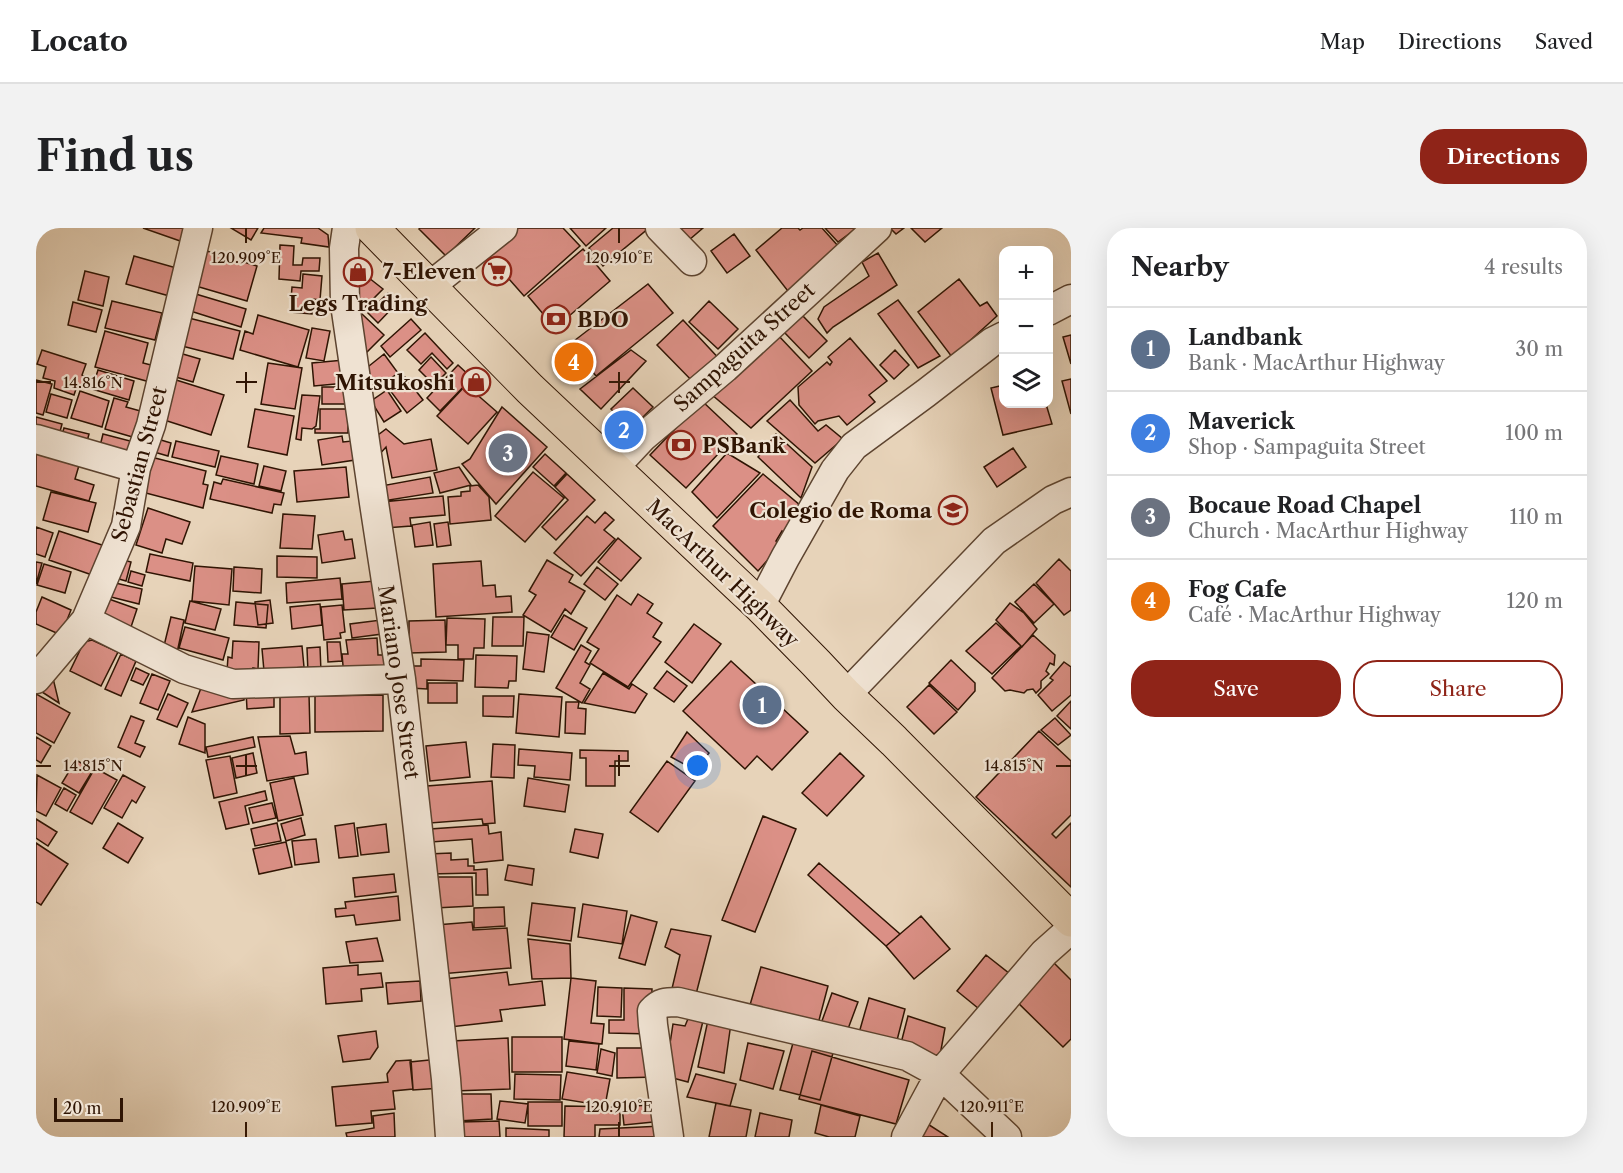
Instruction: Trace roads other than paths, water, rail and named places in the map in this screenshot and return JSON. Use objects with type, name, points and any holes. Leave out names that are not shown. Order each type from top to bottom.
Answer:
[{"type":"highway","name":"MacArthur Highway","points":[[372,228],[530,389],[760,606],[1071,920]]},
{"type":"street","name":"Sebastian Street","points":[[36,679],[86,620],[126,526],[136,468],[150,425],[198,228]]},
{"type":"street","name":"Mariano Jose Street","points":[[347,228],[344,248],[345,304],[401,680],[445,1067],[450,1137]]},
{"type":"street","points":[[430,286],[503,228]]},
{"type":"street","points":[[660,228],[692,261]]},
{"type":"street","name":"Sampaguita Street","points":[[613,469],[643,437],[725,368],[877,228]]},
{"type":"street","points":[[1053,309],[1071,299]]},
{"type":"street","points":[[760,606],[835,470],[854,446],[999,338]]},
{"type":"street","points":[[36,439],[136,468]]},
{"type":"street","points":[[846,695],[994,541],[1053,500],[1071,492]]},
{"type":"street","points":[[86,620],[184,669],[233,684],[401,680]]},
{"type":"street","points":[[906,1137],[940,1074],[1044,953],[1071,929]]},
{"type":"street","points":[[669,1137],[652,1011],[658,1004],[669,1002],[678,1002],[907,1056],[940,1074],[1007,1137]]},
{"type":"place","name":"7-Eleven","points":[[497,271]]},
{"type":"place","name":"Legs Trading","points":[[358,272]]},
{"type":"place","name":"BDO","points":[[556,319]]},
{"type":"place","name":"Fog Cafe","points":[[574,362]]},
{"type":"place","name":"Mitsukoshi","points":[[476,382]]},
{"type":"place","name":"Maverick","points":[[624,430]]},
{"type":"place","name":"PSBank","points":[[681,445]]},
{"type":"place","name":"Bocaue Road Chapel","points":[[508,453]]},
{"type":"place","name":"Colegio de Roma","points":[[953,510]]},
{"type":"place","name":"Landbank","points":[[762,705]]}]
